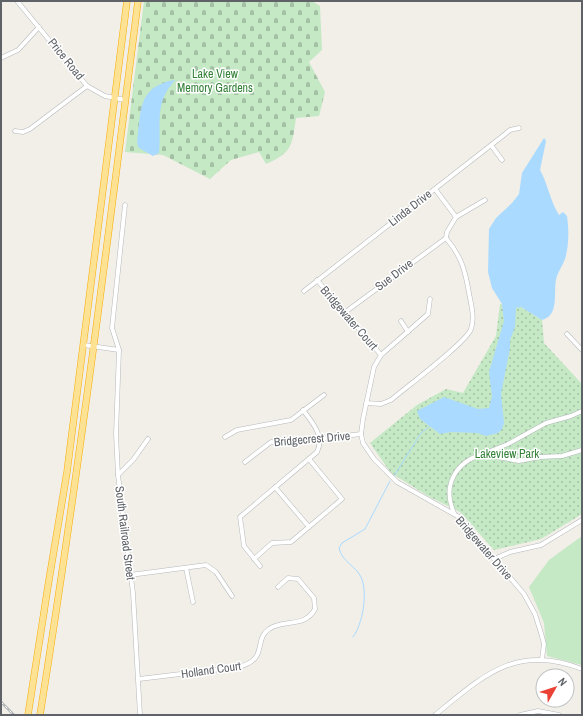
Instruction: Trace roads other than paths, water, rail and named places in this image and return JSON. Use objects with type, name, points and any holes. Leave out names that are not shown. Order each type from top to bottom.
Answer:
[{"type":"highway","points":[[29,712],[67,472],[127,1]]},
{"type":"highway","points":[[40,715],[59,598],[95,346],[138,1]]},
{"type":"street","name":"Price Road","points":[[17,1],[87,86],[98,94],[125,100]]},
{"type":"street","points":[[1,58],[18,50],[39,27]]},
{"type":"street","points":[[15,131],[30,129],[87,86]]},
{"type":"street","name":"Linda Drive","points":[[304,291],[510,130],[519,128]]},
{"type":"street","points":[[491,145],[502,160]]},
{"type":"street","points":[[435,189],[456,217]]},
{"type":"street","points":[[366,403],[382,404],[391,400],[466,337],[471,328],[472,314],[465,270],[458,254],[446,238],[447,232],[456,217],[485,200]]},
{"type":"street","name":"South Railroad Street","points":[[124,205],[112,328],[119,350],[116,434],[118,475],[130,575],[139,679],[140,715]]},
{"type":"street","name":"Sue Drive","points":[[344,313],[446,238]]},
{"type":"street","name":"Bridgewater Court","points":[[317,280],[381,355]]},
{"type":"street","points":[[361,434],[371,377],[381,355],[428,314],[430,299]]},
{"type":"street","points":[[401,321],[408,332]]},
{"type":"street","points":[[567,334],[582,350]]},
{"type":"street","points":[[84,345],[119,350]]},
{"type":"street","points":[[225,437],[237,430],[291,420],[324,395]]},
{"type":"street","points":[[260,566],[243,542],[240,517],[317,452],[319,439],[313,422],[303,410]]},
{"type":"street","points":[[454,513],[450,505],[450,481],[455,472],[463,464],[472,457],[508,444],[546,423],[571,416],[582,411]]},
{"type":"street","name":"Bridgecrest Drive","points":[[245,462],[271,442],[285,443],[361,434]]},
{"type":"street","name":"Bridgewater Drive","points":[[361,434],[363,444],[374,459],[397,482],[454,513],[530,602],[544,644],[542,659]]},
{"type":"street","points":[[118,475],[134,460],[148,439]]},
{"type":"street","points":[[483,454],[519,461],[540,457],[562,456],[582,450]]},
{"type":"street","points":[[254,559],[272,543],[291,542],[342,499],[309,459]]},
{"type":"street","points":[[275,487],[309,527]]},
{"type":"street","points":[[494,559],[510,552],[541,545],[582,520]]},
{"type":"street","points":[[130,575],[206,565],[223,580],[232,596]]},
{"type":"street","points":[[186,568],[193,602]]},
{"type":"street","name":"Holland Court","points":[[139,679],[239,668],[252,662],[257,656],[263,635],[268,629],[278,625],[303,621],[315,609],[314,598],[298,579],[288,578],[278,587]]},
{"type":"street","points":[[435,715],[472,684],[494,670],[518,662],[542,659],[582,669]]},
{"type":"street","points":[[520,715],[538,711],[559,715]]},
{"type":"water","points":[[175,80],[168,89],[161,106],[159,153],[153,156],[139,148],[137,143],[139,121],[143,102],[147,94],[154,88],[163,83]]},
{"type":"water","points":[[544,138],[546,141],[540,170],[553,204],[559,215],[563,212],[567,216],[568,227],[567,248],[565,259],[557,276],[554,308],[548,317],[542,320],[521,307],[516,308],[515,327],[510,340],[510,348],[501,394],[504,423],[502,429],[498,433],[486,436],[477,433],[451,432],[440,434],[420,419],[417,411],[444,397],[478,409],[489,408],[492,396],[489,372],[504,321],[502,304],[492,288],[488,272],[489,229],[496,218],[519,194],[522,173]]},
{"type":"waterway","points":[[394,476],[421,433],[429,427]]},
{"type":"waterway","points":[[353,637],[357,631],[362,616],[364,599],[363,583],[359,573],[343,557],[339,548],[342,543],[365,529],[390,481]]},
{"type":"railway","points":[[1,702],[14,715]]},
{"type":"park label","name":"Lake View Memory Gardens","points":[[215,81]]},
{"type":"park label","name":"Lakeview Park","points":[[507,454]]}]
